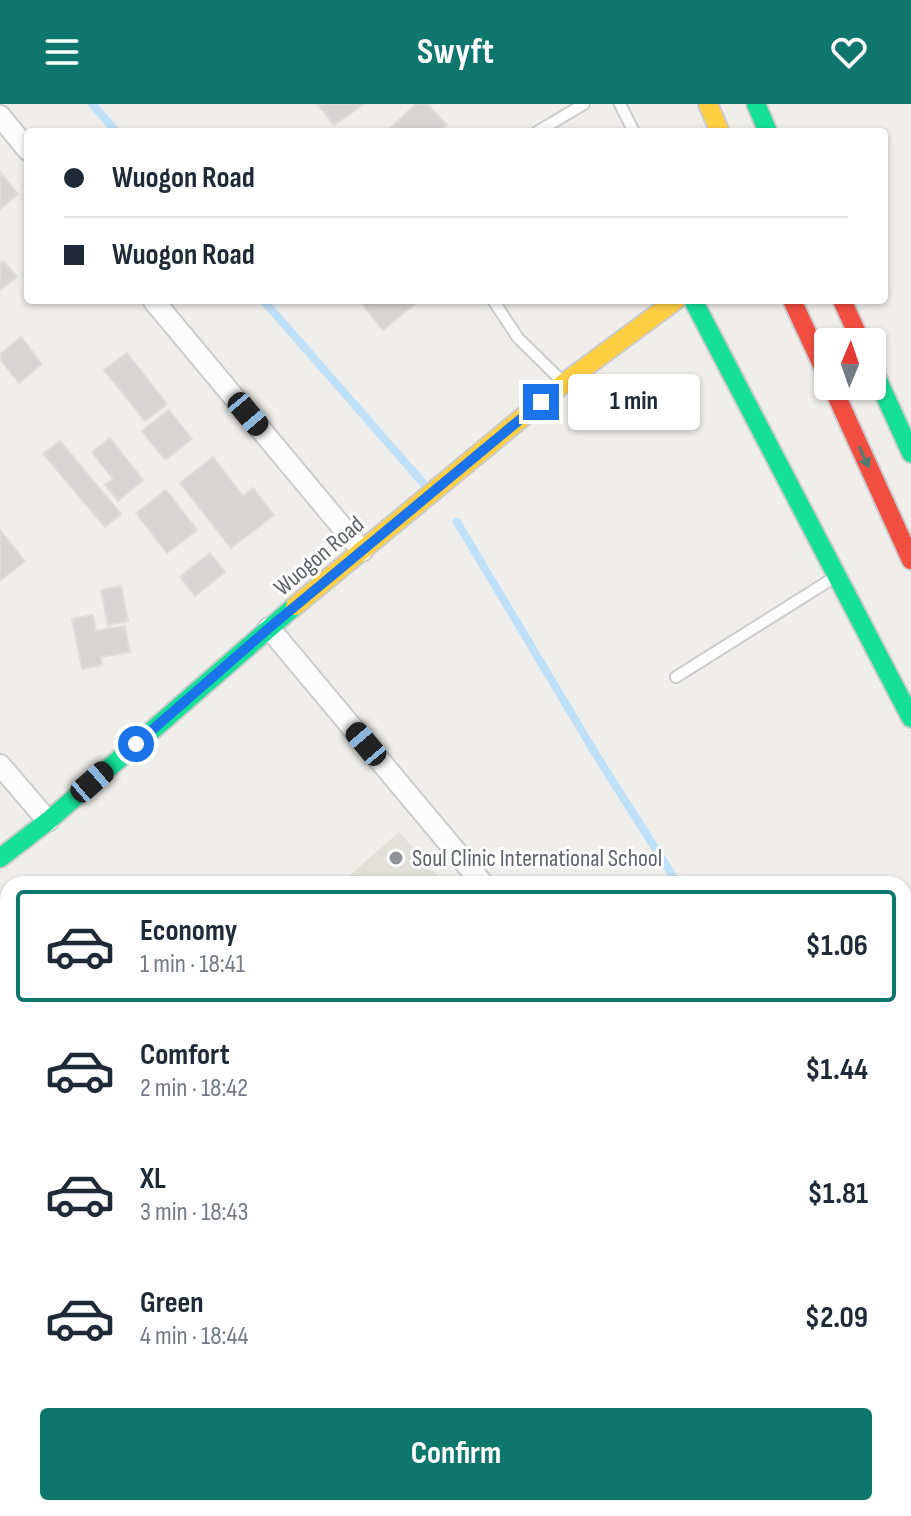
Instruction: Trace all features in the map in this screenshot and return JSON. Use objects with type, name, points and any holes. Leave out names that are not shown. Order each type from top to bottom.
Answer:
[{"type":"street","points":[[708,104],[718,128]]},
{"type":"street","points":[[756,104],[766,128]]},
{"type":"street","points":[[0,116],[24,145]]},
{"type":"street","points":[[156,304],[362,551]]},
{"type":"street","name":"Wuogon Road","points":[[0,858],[48,821],[269,628],[564,383],[671,304]]},
{"type":"street","points":[[695,304],[911,718]]},
{"type":"street","points":[[794,304],[814,348]]},
{"type":"street","points":[[844,304],[855,328]]},
{"type":"street","points":[[886,398],[911,453]]},
{"type":"street","points":[[838,400],[911,560]]},
{"type":"street","points":[[269,628],[476,876]]},
{"type":"street","points":[[0,765],[48,821]]},
{"type":"lane","points":[[544,128],[584,104]]},
{"type":"lane","points":[[620,104],[632,128]]},
{"type":"lane","points":[[496,304],[518,338],[564,383]]},
{"type":"lane","points":[[676,677],[837,576]]},
{"type":"shaded area","name":"Soul Clinic International School","points":[[399,832],[438,876],[349,876]]},
{"type":"building","points":[[317,104],[364,104],[334,125]]},
{"type":"building","points":[[416,104],[427,104],[447,125],[444,128],[390,128]]},
{"type":"building","points":[[0,172],[18,194],[0,209]]},
{"type":"building","points":[[4,261],[17,277],[0,290],[0,264]]},
{"type":"building","points":[[362,304],[415,304],[383,330]]},
{"type":"building","points":[[21,337],[42,364],[19,383],[0,359],[0,354]]},
{"type":"building","points":[[127,353],[167,404],[145,421],[104,370]]},
{"type":"building","points":[[169,410],[192,439],[165,460],[142,431]]},
{"type":"building","points":[[110,438],[143,480],[118,501],[105,485],[113,479],[92,452]]},
{"type":"building","points":[[60,441],[121,514],[105,527],[43,454]]},
{"type":"building","points":[[213,457],[243,496],[253,488],[274,515],[231,548],[180,483]]},
{"type":"building","points":[[166,490],[197,530],[167,553],[136,513]]},
{"type":"building","points":[[0,530],[25,561],[0,581]]},
{"type":"building","points":[[210,553],[225,572],[195,596],[180,577]]},
{"type":"building","points":[[121,586],[128,621],[108,625],[101,590]]},
{"type":"building","points":[[93,615],[96,631],[125,626],[130,652],[101,657],[102,665],[82,669],[72,619]]},
{"type":"waterway","points":[[92,104],[113,128]]},
{"type":"waterway","points":[[266,304],[423,483]]},
{"type":"waterway","points":[[457,522],[598,758],[673,876]]},
{"type":"traffic: fast","points":[[756,104],[766,128]]},
{"type":"traffic: fast","points":[[695,304],[911,718]]},
{"type":"traffic: fast","points":[[886,398],[911,453]]},
{"type":"traffic: fast","points":[[0,858],[48,821],[295,606]]},
{"type":"traffic: slow","points":[[708,104],[718,128]]},
{"type":"traffic: slow","points":[[295,606],[564,383],[671,304]]},
{"type":"traffic: jam","points":[[794,304],[814,348]]},
{"type":"traffic: jam","points":[[844,304],[855,328]]},
{"type":"traffic: jam","points":[[838,400],[911,560]]},
{"type":"place","name":"Soul Clinic International School","points":[[396,858]]},
{"type":"route","points":[[136,744],[269,628],[541,402]]}]
